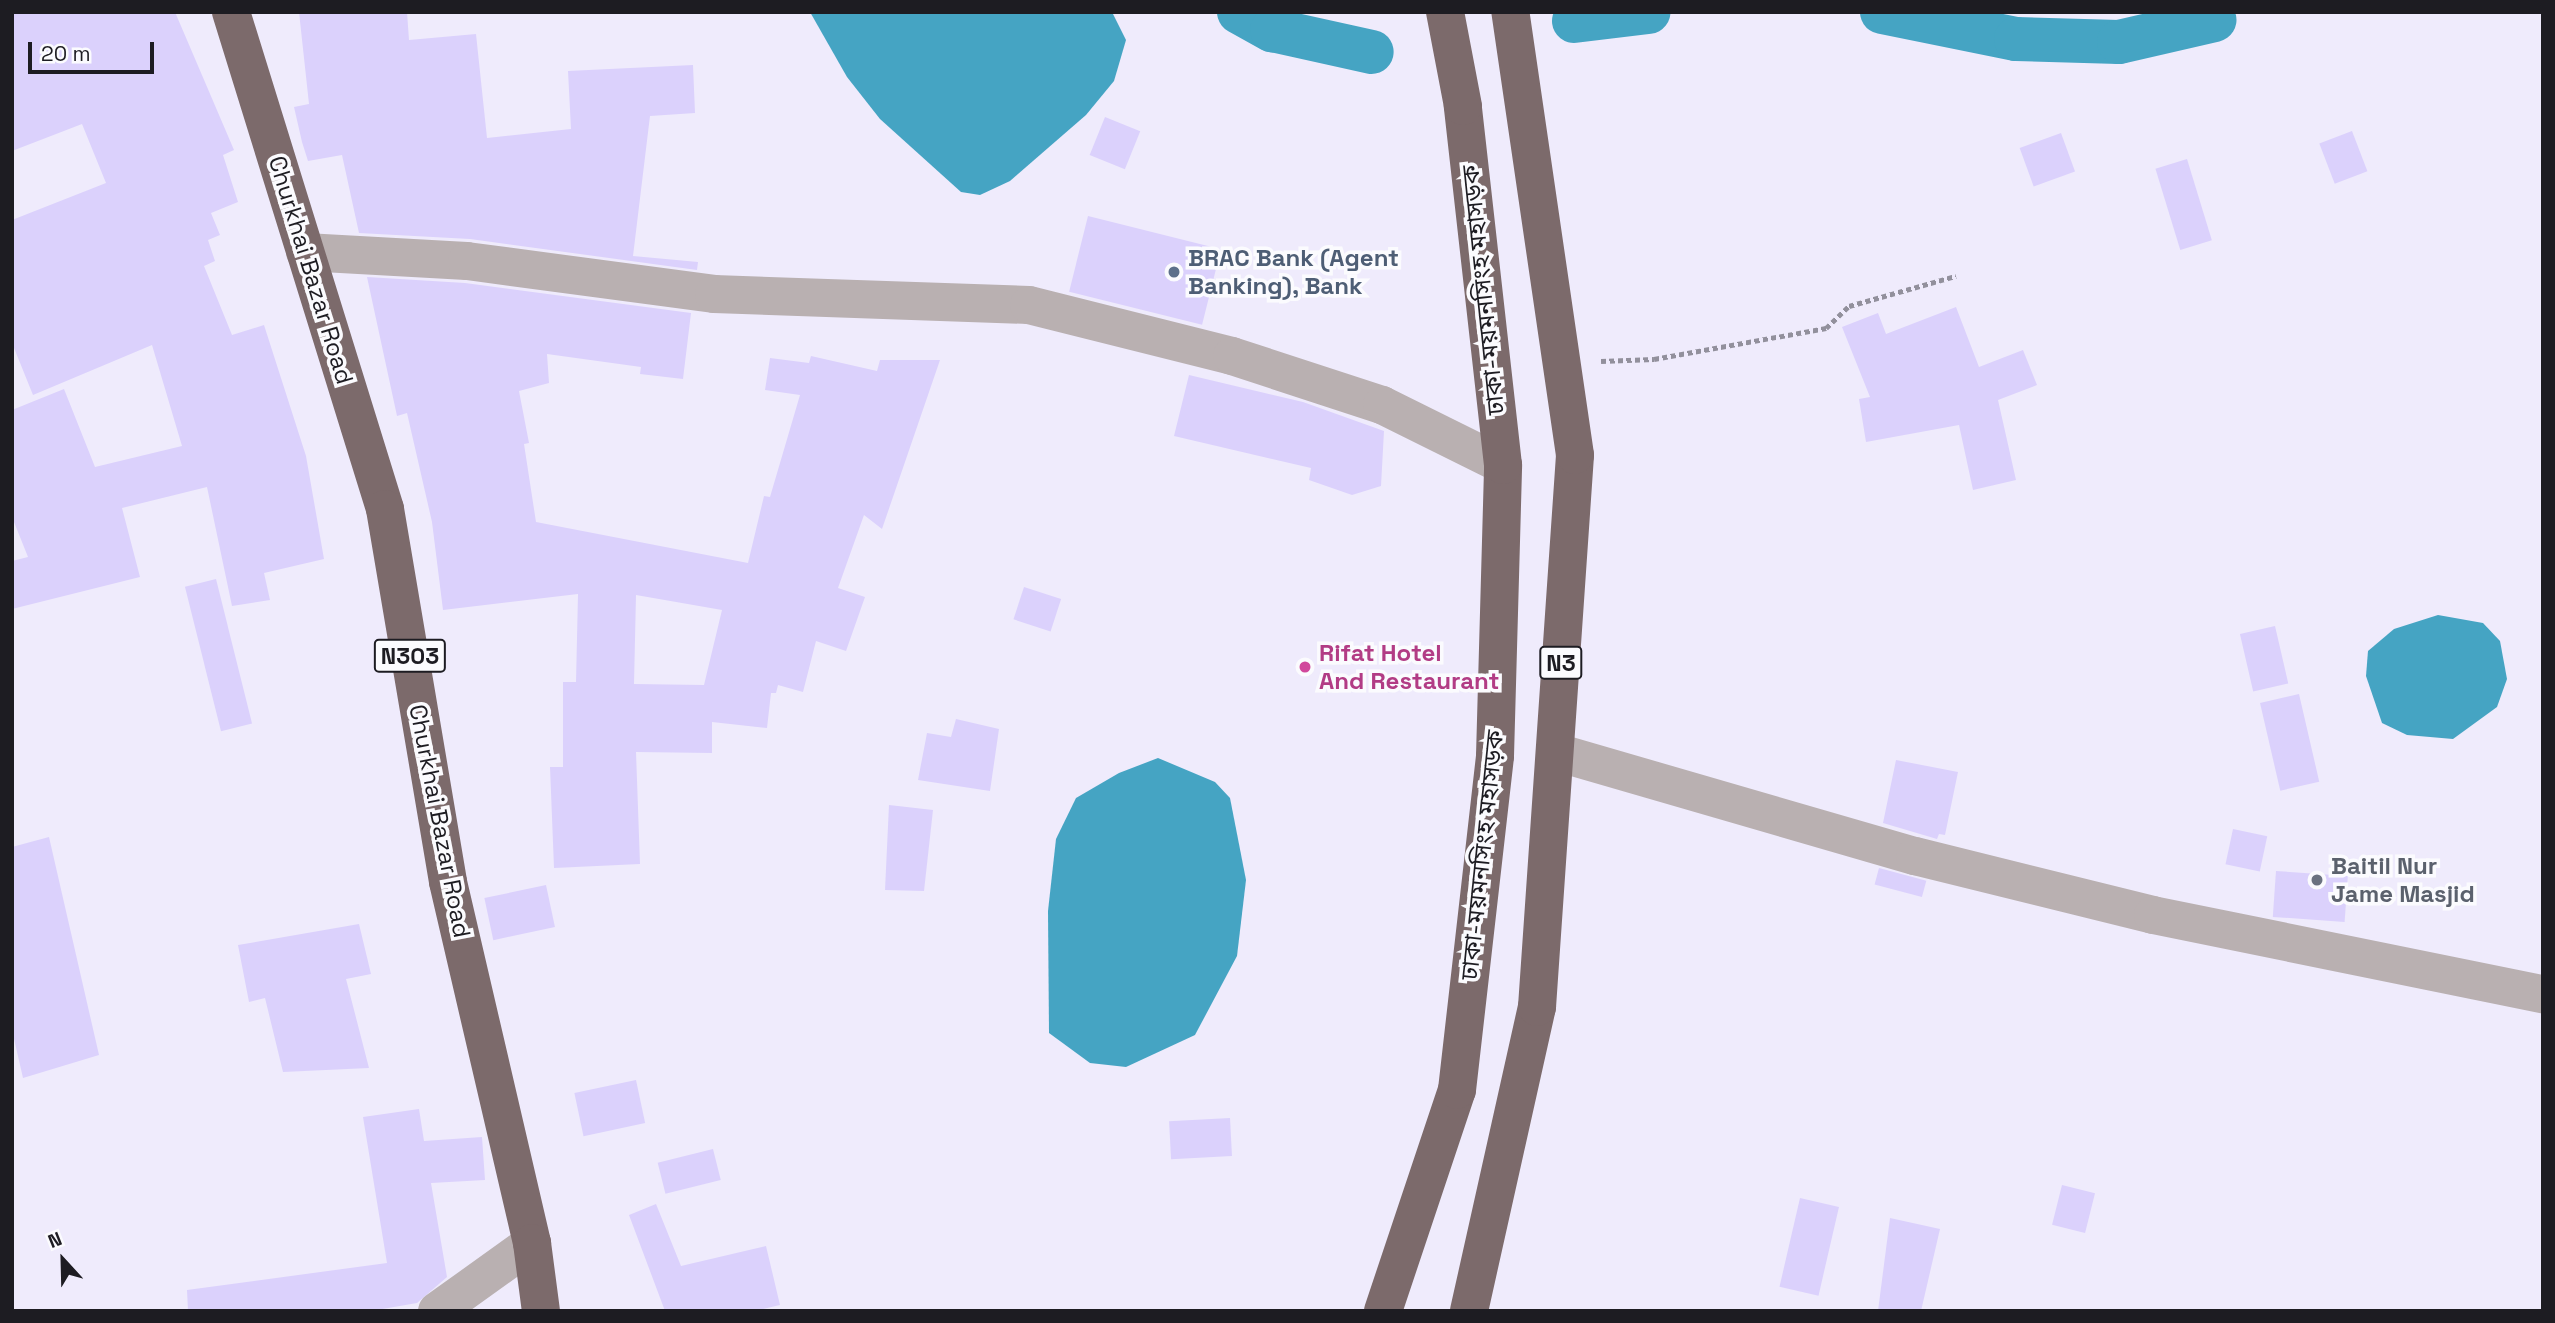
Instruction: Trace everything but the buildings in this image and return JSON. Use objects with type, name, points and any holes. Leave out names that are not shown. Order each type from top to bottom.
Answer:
[{"type":"highway","name":"Churkhai Bazar Road","points":[[231,12],[385,509],[448,882],[532,1243],[541,1311]]},
{"type":"highway","name":"ঢাকা-ময়মনসিংহ মহাসড়ক","points":[[1382,1311],[1457,1090],[1494,756],[1503,465],[1463,106],[1445,12]]},
{"type":"highway","name":"N3","points":[[1469,1311],[1536,1007],[1575,455],[1510,12]]},
{"type":"street","points":[[305,252],[467,261],[714,294],[1030,305],[1232,356],[1382,405],[1503,465]]},
{"type":"street","points":[[1556,752],[1915,856],[2152,915],[2543,994]]},
{"type":"street","points":[[437,1311],[532,1243]]},
{"type":"path","points":[[1562,363],[1654,359],[1826,327],[1849,306],[1956,276]]},
{"type":"water","points":[[810,12],[1112,12],[1126,40],[1114,81],[1086,115],[1010,181],[980,195],[961,192],[880,119],[847,77]]},
{"type":"water","points":[[2438,615],[2483,623],[2500,641],[2507,679],[2497,707],[2453,739],[2407,735],[2382,723],[2366,676],[2368,651],[2394,629]]},
{"type":"water","points":[[1158,758],[1215,782],[1230,798],[1246,880],[1237,956],[1195,1035],[1126,1067],[1090,1063],[1049,1033],[1048,911],[1056,839],[1076,798],[1119,773]]},
{"type":"waterway","points":[[1239,12],[1272,30],[1372,52]]},
{"type":"waterway","points":[[1574,21],[1648,12]]},
{"type":"waterway","points":[[1882,12],[2016,39],[2119,42],[2214,20]]},
{"type":"place","name":"BRAC Bank (Agent Banking), Bank","points":[[1174,272]]},
{"type":"place","name":"Rifat Hotel And Restaurant","points":[[1305,667]]},
{"type":"place","name":"Baitil Nur Jame Masjid","points":[[2317,880]]}]
